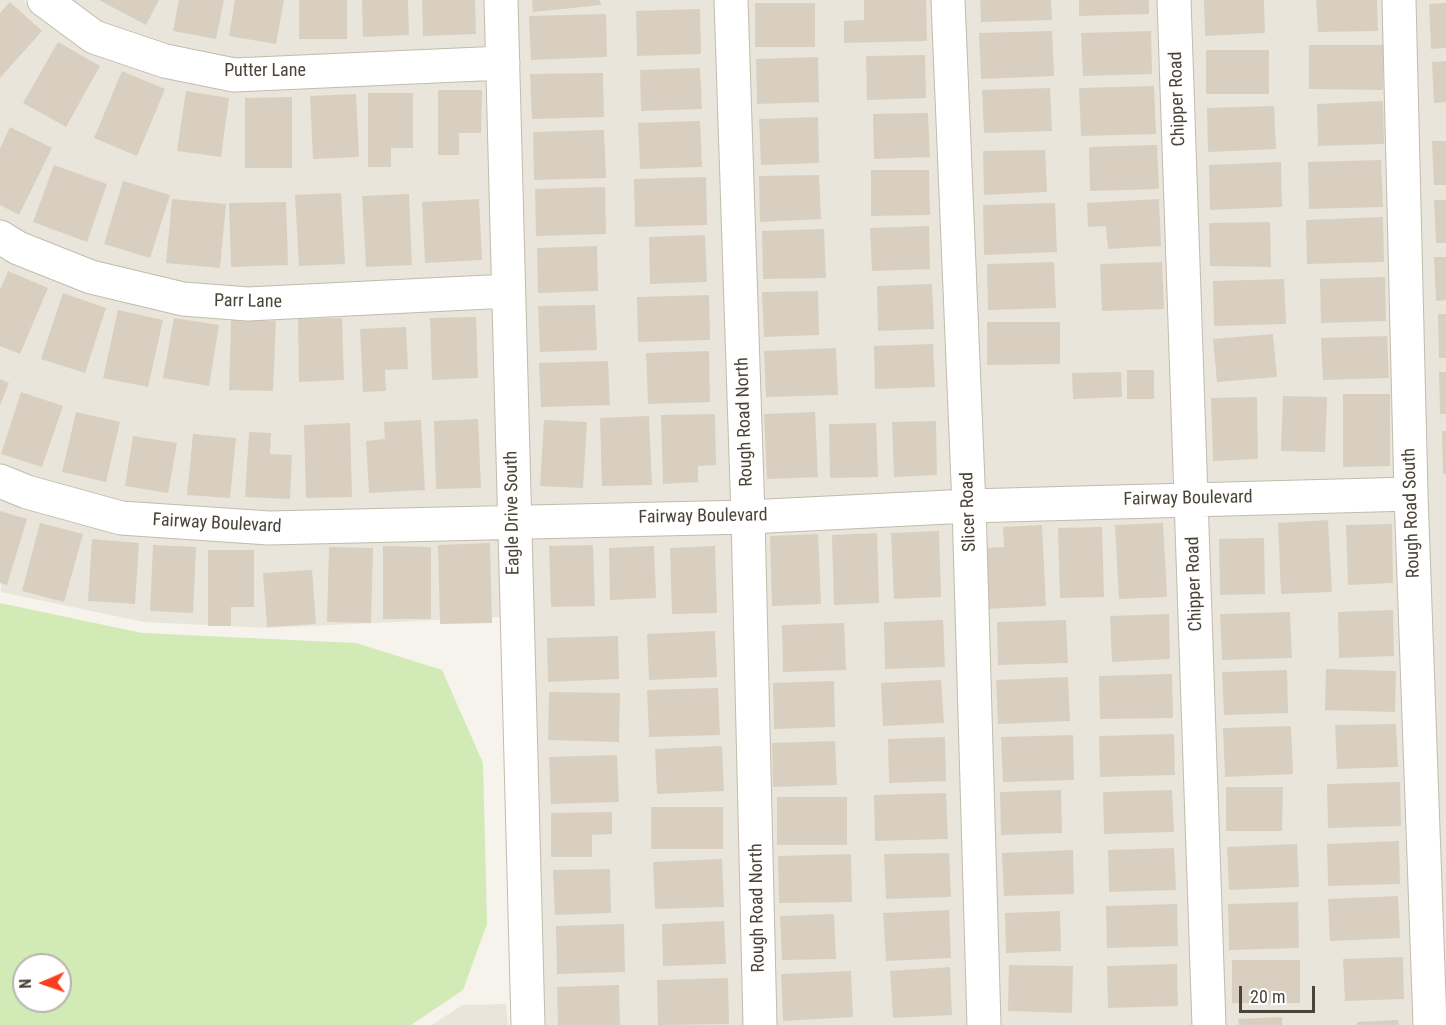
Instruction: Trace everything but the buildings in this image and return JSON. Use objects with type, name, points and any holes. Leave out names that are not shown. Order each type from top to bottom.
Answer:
[{"type":"street","name":"Putter Lane","points":[[44,0],[94,37],[165,62],[234,75],[503,63]]},
{"type":"street","name":"Eagle Drive South","points":[[501,0],[528,1025]]},
{"type":"street","name":"Rough Road North","points":[[731,0],[748,517],[760,1025]]},
{"type":"street","name":"Slicer Road","points":[[948,0],[969,506],[984,1025]]},
{"type":"street","name":"Chipper Road","points":[[1174,0],[1209,1025]]},
{"type":"street","name":"Rough Road South","points":[[1399,0],[1411,494],[1430,1025]]},
{"type":"street","name":"Parr Lane","points":[[0,237],[18,248],[91,277],[183,299],[248,304],[508,291]]},
{"type":"street","name":"Fairway Boulevard","points":[[0,481],[27,492],[121,518],[269,528],[748,517],[1192,498],[1411,494]]},
{"type":"shaded area","points":[[0,0],[22,0],[89,49],[489,77],[493,279],[248,292],[186,286],[96,265],[26,237],[0,221]]},
{"type":"shaded area","points":[[67,0],[487,0],[488,51],[235,62],[170,49],[102,25]]},
{"type":"shaded area","points":[[516,0],[717,0],[733,504],[528,508]]},
{"type":"shaded area","points":[[746,0],[934,0],[954,494],[763,503]]},
{"type":"shaded area","points":[[963,0],[1159,0],[1177,486],[984,492]]},
{"type":"shaded area","points":[[1189,0],[1384,0],[1396,482],[1207,485]]},
{"type":"shaded area","points":[[1414,0],[1446,0],[1446,1025],[1425,494]]},
{"type":"shaded area","points":[[0,253],[87,290],[494,305],[498,509],[269,515],[124,505],[0,467]]},
{"type":"shaded area","points":[[0,496],[499,535],[501,617],[269,628],[144,622],[1,592]]},
{"type":"shaded area","points":[[1396,508],[1415,1025],[1224,1025],[1208,511]]},
{"type":"shaded area","points":[[1178,512],[1194,1025],[999,1025],[985,518]]},
{"type":"shaded area","points":[[955,520],[969,1025],[775,1025],[764,529]]},
{"type":"shaded area","points":[[734,530],[746,1025],[543,1025],[528,534]]},
{"type":"shaded area","points":[[506,1004],[508,1025],[432,1025],[462,1005]]},
{"type":"green space","points":[[0,603],[142,633],[356,643],[442,670],[483,763],[487,924],[463,990],[411,1025],[0,1025]]}]
